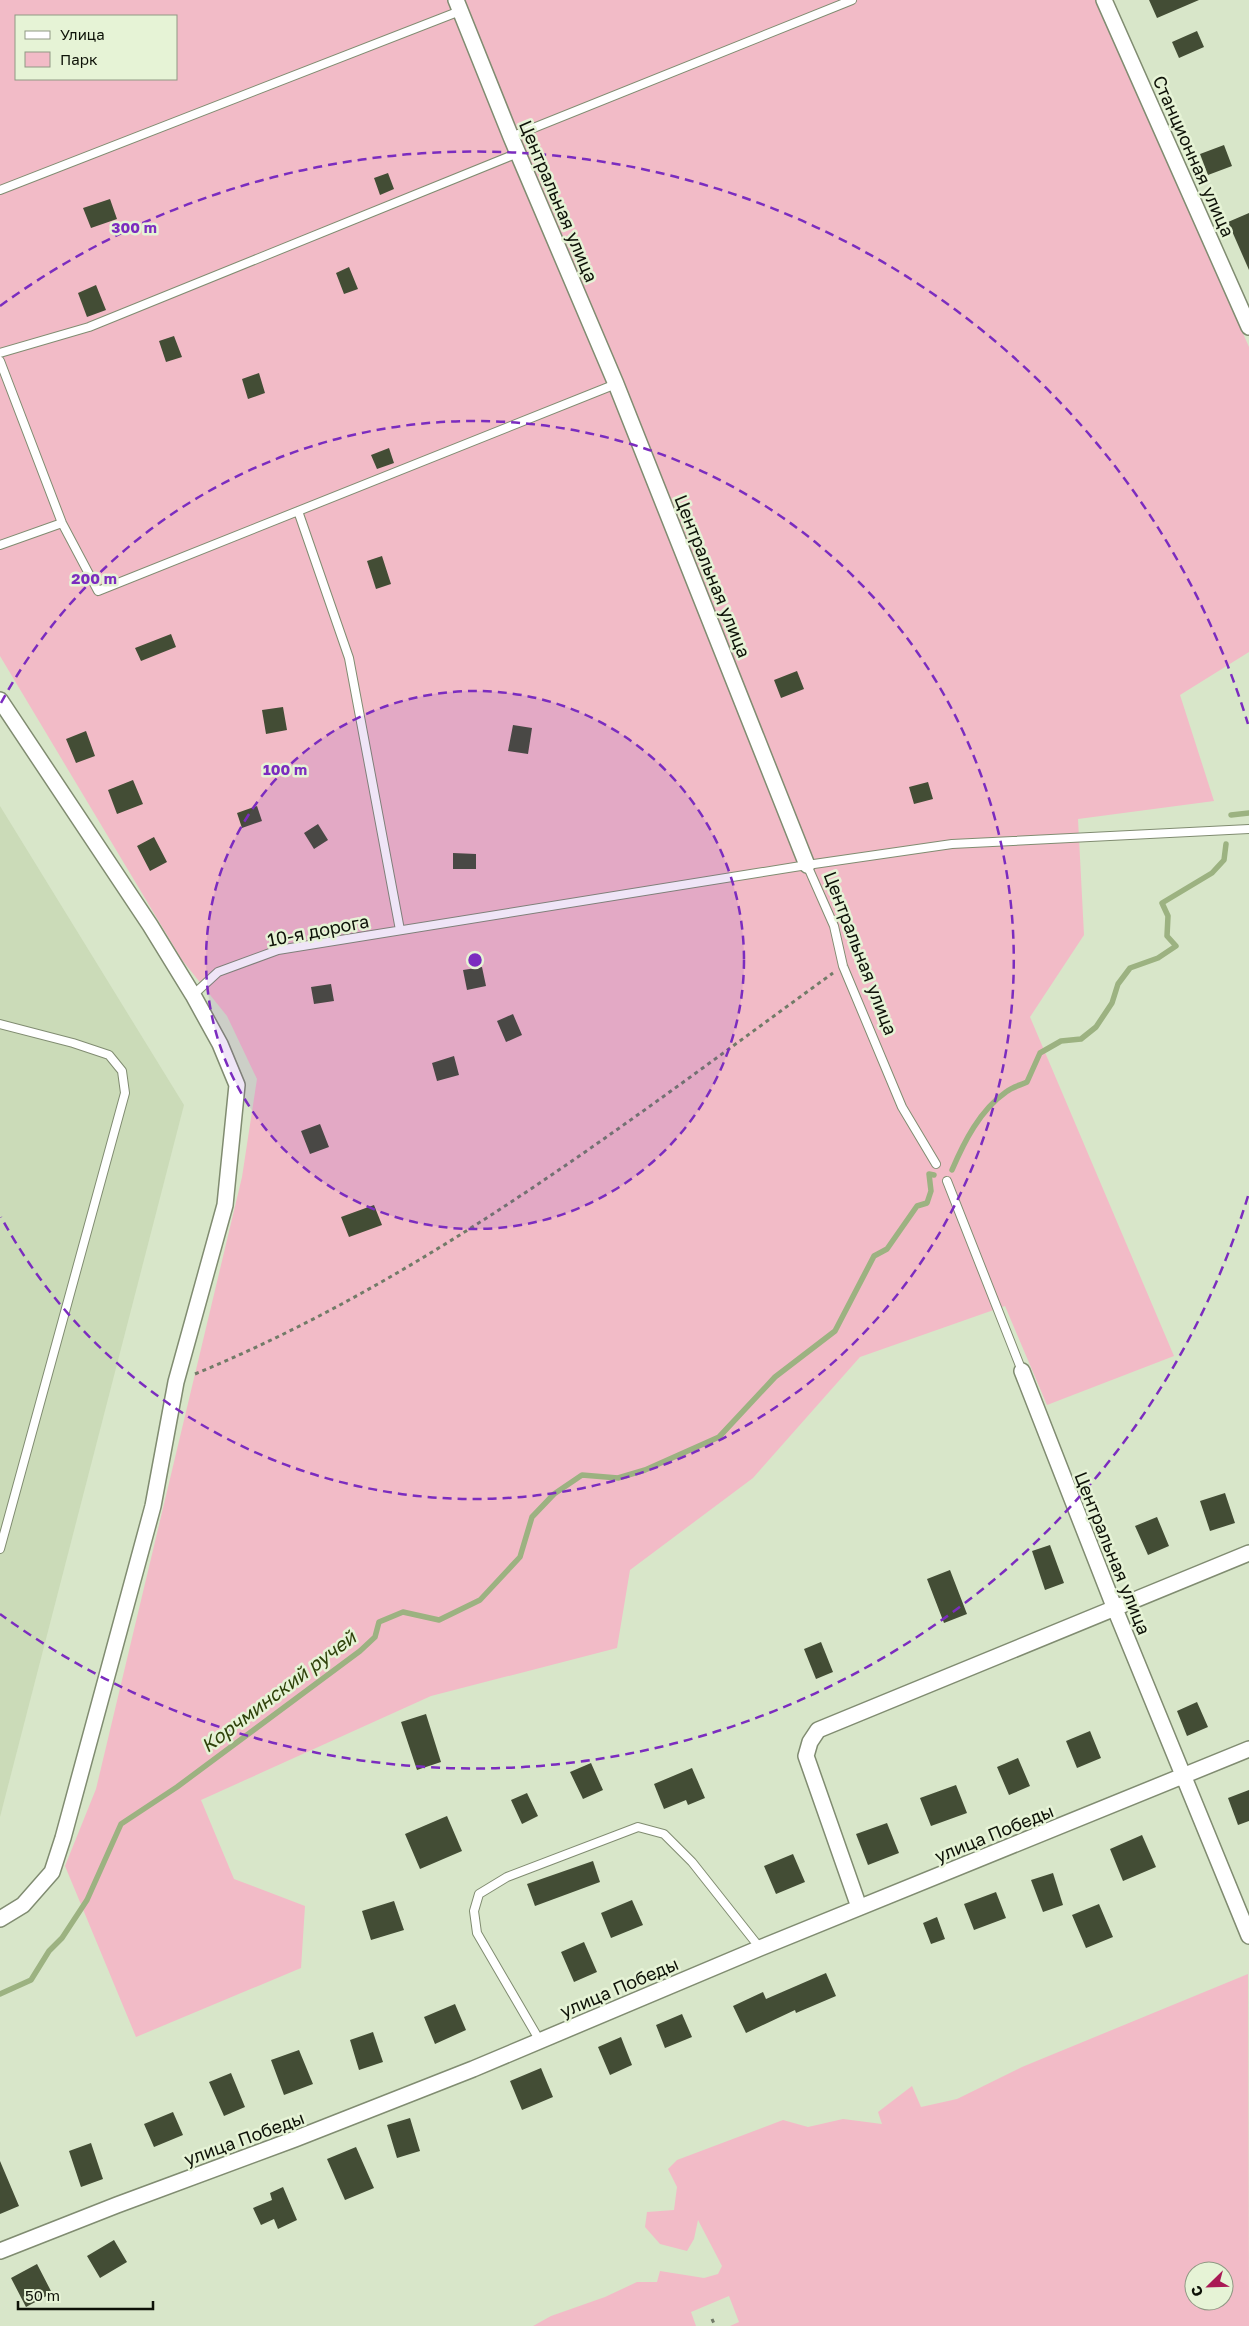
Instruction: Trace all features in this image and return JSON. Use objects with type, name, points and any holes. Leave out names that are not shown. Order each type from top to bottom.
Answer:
[{"type":"street","name":"Станционная улица","points":[[1104,0],[1249,327]]},
{"type":"street","name":"Центральная улица","points":[[458,6],[511,137],[616,384],[807,865]]},
{"type":"street","points":[[0,700],[150,925],[193,995],[220,1044],[237,1085],[225,1205],[176,1382],[153,1506],[63,1838],[52,1872],[23,1905],[0,1919]]},
{"type":"street","name":"Центральная улица","points":[[1022,1371],[1115,1609],[1249,1936]]},
{"type":"street","points":[[859,1908],[806,1756],[810,1742],[818,1730],[1249,1553]]},
{"type":"street","name":"улица Победы","points":[[0,2251],[304,2136],[540,2041],[760,1948],[1249,1750]]},
{"type":"lane","points":[[511,137],[852,0]]},
{"type":"lane","points":[[0,190],[458,6]]},
{"type":"lane","points":[[0,353],[89,327],[518,153]]},
{"type":"lane","points":[[0,361],[62,523],[98,591],[616,384]]},
{"type":"lane","points":[[298,511],[349,658],[400,930]]},
{"type":"lane","points":[[0,546],[62,523]]},
{"type":"lane","name":"10-я дорога","points":[[193,995],[218,972],[278,950],[807,865],[952,844],[1249,829]]},
{"type":"lane","name":"Центральная улица","points":[[807,865],[834,926],[843,966],[902,1107],[936,1164]]},
{"type":"lane","points":[[0,1024],[73,1042],[109,1056],[122,1071],[125,1093],[0,1549]]},
{"type":"lane","name":"Центральная улица","points":[[947,1181],[1022,1371]]},
{"type":"lane","points":[[540,2041],[477,1933],[474,1911],[479,1894],[507,1877],[638,1827],[664,1834],[692,1862],[760,1948]]},
{"type":"path","points":[[176,1382],[264,1345],[356,1297],[440,1247],[572,1162],[843,966]]},
{"type":"path","points":[[712,2318],[714,2326]]},
{"type":"shaded area","points":[[0,806],[184,1105],[0,1817]]},
{"type":"green space","points":[[0,0],[1097,0],[1249,347],[1249,652],[1180,695],[1214,801],[1078,819],[1084,935],[1030,1017],[1174,1356],[1047,1405],[1005,1306],[860,1357],[753,1478],[630,1570],[617,1648],[431,1696],[201,1800],[234,1879],[305,1906],[301,1968],[136,2037],[65,1866],[96,1789],[242,1177],[257,1079],[227,1016],[182,960],[0,656]]},
{"type":"green space","points":[[1248,1974],[1249,2326],[730,2326],[739,2322],[729,2296],[691,2312],[696,2326],[533,2326],[551,2316],[605,2297],[637,2282],[657,2282],[660,2271],[704,2278],[718,2274],[722,2266],[698,2220],[694,2239],[687,2251],[660,2244],[645,2227],[647,2212],[674,2210],[677,2187],[668,2169],[677,2160],[783,2120],[808,2127],[843,2119],[882,2124],[878,2112],[912,2086],[921,2107],[957,2099],[1022,2067]]},
{"type":"building","points":[[1149,0],[1199,0],[1157,18]]},
{"type":"building","points":[[1197,31],[1204,47],[1179,58],[1172,42]]},
{"type":"building","points":[[1224,145],[1232,166],[1208,175],[1200,154]]},
{"type":"building","points":[[388,173],[394,189],[380,195],[374,178]]},
{"type":"building","points":[[110,199],[117,219],[91,228],[83,208]]},
{"type":"building","points":[[1249,213],[1249,270],[1228,222]]},
{"type":"building","points":[[349,267],[358,289],[344,294],[336,273]]},
{"type":"building","points":[[96,285],[106,310],[87,317],[78,293]]},
{"type":"building","points":[[174,336],[182,357],[166,362],[159,341]]},
{"type":"building","points":[[259,373],[265,393],[248,399],[242,379]]},
{"type":"building","points":[[389,448],[394,463],[377,469],[371,455]]},
{"type":"building","points":[[382,556],[391,584],[376,589],[367,561]]},
{"type":"building","points":[[171,634],[176,647],[141,661],[135,648]]},
{"type":"building","points":[[797,671],[804,689],[781,698],[774,680]]},
{"type":"building","points":[[283,707],[287,730],[266,734],[262,710]]},
{"type":"building","points":[[513,725],[532,728],[528,754],[508,751]]},
{"type":"building","points":[[86,731],[95,756],[76,763],[66,739]]},
{"type":"building","points":[[133,780],[143,804],[117,814],[108,790]]},
{"type":"building","points":[[928,782],[933,799],[914,804],[909,787]]},
{"type":"building","points":[[257,806],[262,821],[242,828],[237,813]]},
{"type":"building","points":[[318,824],[328,840],[314,849],[304,833]]},
{"type":"building","points":[[154,837],[167,862],[150,871],[137,846]]},
{"type":"building","points":[[453,853],[476,854],[476,869],[453,869]]},
{"type":"building","points":[[482,967],[486,986],[467,990],[463,970]]},
{"type":"building","points":[[331,984],[334,1001],[314,1004],[311,987]]},
{"type":"building","points":[[513,1014],[522,1035],[506,1042],[497,1021]]},
{"type":"building","points":[[454,1056],[459,1075],[437,1081],[432,1063]]},
{"type":"building","points":[[320,1124],[329,1147],[310,1154],[301,1131]]},
{"type":"building","points":[[374,1205],[382,1225],[349,1237],[341,1217]]},
{"type":"building","points":[[1225,1493],[1235,1523],[1210,1531],[1200,1501]]},
{"type":"building","points":[[1157,1517],[1169,1546],[1148,1555],[1135,1526]]},
{"type":"building","points":[[1050,1545],[1064,1583],[1045,1590],[1032,1551]]},
{"type":"building","points":[[950,1570],[967,1614],[944,1623],[927,1579]]},
{"type":"building","points":[[821,1642],[833,1672],[816,1679],[804,1649]]},
{"type":"building","points":[[1197,1702],[1208,1727],[1187,1736],[1177,1711]]},
{"type":"building","points":[[426,1714],[441,1762],[417,1770],[401,1722]]},
{"type":"building","points":[[1090,1731],[1101,1758],[1077,1768],[1066,1741]]},
{"type":"building","points":[[1018,1758],[1030,1786],[1009,1795],[997,1767]]},
{"type":"building","points":[[591,1763],[603,1790],[583,1799],[570,1772]]},
{"type":"building","points":[[692,1768],[705,1798],[688,1805],[686,1800],[664,1809],[654,1784]]},
{"type":"building","points":[[956,1785],[967,1813],[931,1826],[920,1798]]},
{"type":"building","points":[[1249,1790],[1249,1821],[1238,1825],[1228,1798]]},
{"type":"building","points":[[527,1793],[538,1816],[522,1824],[511,1800]]},
{"type":"building","points":[[447,1816],[462,1851],[420,1869],[405,1834]]},
{"type":"building","points":[[887,1823],[899,1853],[868,1865],[856,1834]]},
{"type":"building","points":[[1142,1835],[1156,1867],[1123,1881],[1110,1849]]},
{"type":"building","points":[[793,1854],[805,1882],[776,1894],[764,1866]]},
{"type":"building","points":[[593,1861],[600,1882],[535,1906],[527,1884]]},
{"type":"building","points":[[1053,1873],[1063,1905],[1043,1912],[1031,1880]]},
{"type":"building","points":[[996,1892],[1006,1918],[974,1930],[964,1904]]},
{"type":"building","points":[[632,1900],[643,1925],[611,1938],[601,1913]]},
{"type":"building","points":[[394,1901],[404,1930],[371,1940],[362,1911]]},
{"type":"building","points":[[1099,1904],[1113,1937],[1086,1948],[1072,1915]]},
{"type":"building","points":[[937,1917],[945,1939],[931,1944],[923,1923]]},
{"type":"building","points":[[584,1942],[597,1972],[574,1982],[561,1952]]},
{"type":"building","points":[[826,1973],[836,1996],[796,2013],[795,2010],[746,2033],[733,2006],[763,1992],[766,1999]]},
{"type":"building","points":[[455,2004],[466,2030],[435,2044],[424,2017]]},
{"type":"building","points":[[682,2014],[692,2037],[665,2048],[656,2025]]},
{"type":"building","points":[[373,2032],[383,2062],[359,2070],[350,2040]]},
{"type":"building","points":[[621,2037],[632,2065],[610,2075],[598,2047]]},
{"type":"building","points":[[299,2050],[313,2084],[284,2095],[271,2060]]},
{"type":"building","points":[[541,2068],[553,2097],[522,2110],[510,2081]]},
{"type":"building","points":[[231,2073],[245,2107],[224,2116],[209,2082]]},
{"type":"building","points":[[173,2112],[183,2135],[154,2147],[144,2124]]},
{"type":"building","points":[[410,2118],[420,2151],[397,2158],[387,2125]]},
{"type":"building","points":[[91,2143],[103,2179],[81,2187],[69,2151]]},
{"type":"building","points":[[356,2147],[374,2188],[345,2200],[327,2159]]},
{"type":"building","points":[[0,2161],[19,2206],[0,2214]]},
{"type":"building","points":[[283,2187],[297,2220],[278,2229],[274,2219],[261,2225],[253,2208],[272,2200],[270,2193]]},
{"type":"building","points":[[114,2240],[127,2262],[100,2278],[87,2256]]},
{"type":"building","points":[[37,2264],[52,2293],[26,2307],[11,2278]]},
{"type":"waterway","name":"Корчминский ручей","points":[[1231,815],[1249,813]]},
{"type":"waterway","name":"Корчминский ручей","points":[[952,1170],[981,1117],[1006,1092],[1027,1082],[1040,1053],[1061,1041],[1081,1039],[1096,1027],[1112,1003],[1118,984],[1130,968],[1158,958],[1176,946],[1167,936],[1168,916],[1162,903],[1212,873],[1224,860],[1226,844]]},
{"type":"waterway","name":"Корчминский ручей","points":[[0,1994],[31,1980],[49,1951],[62,1938],[87,1900],[121,1824],[177,1787],[360,1651],[375,1637],[379,1622],[403,1612],[439,1620],[480,1600],[520,1557],[532,1517],[554,1494],[582,1475],[618,1478],[645,1470],[719,1437],[775,1377],[835,1331],[874,1256],[887,1249],[917,1206],[927,1203],[931,1191],[929,1174],[934,1175]]}]
